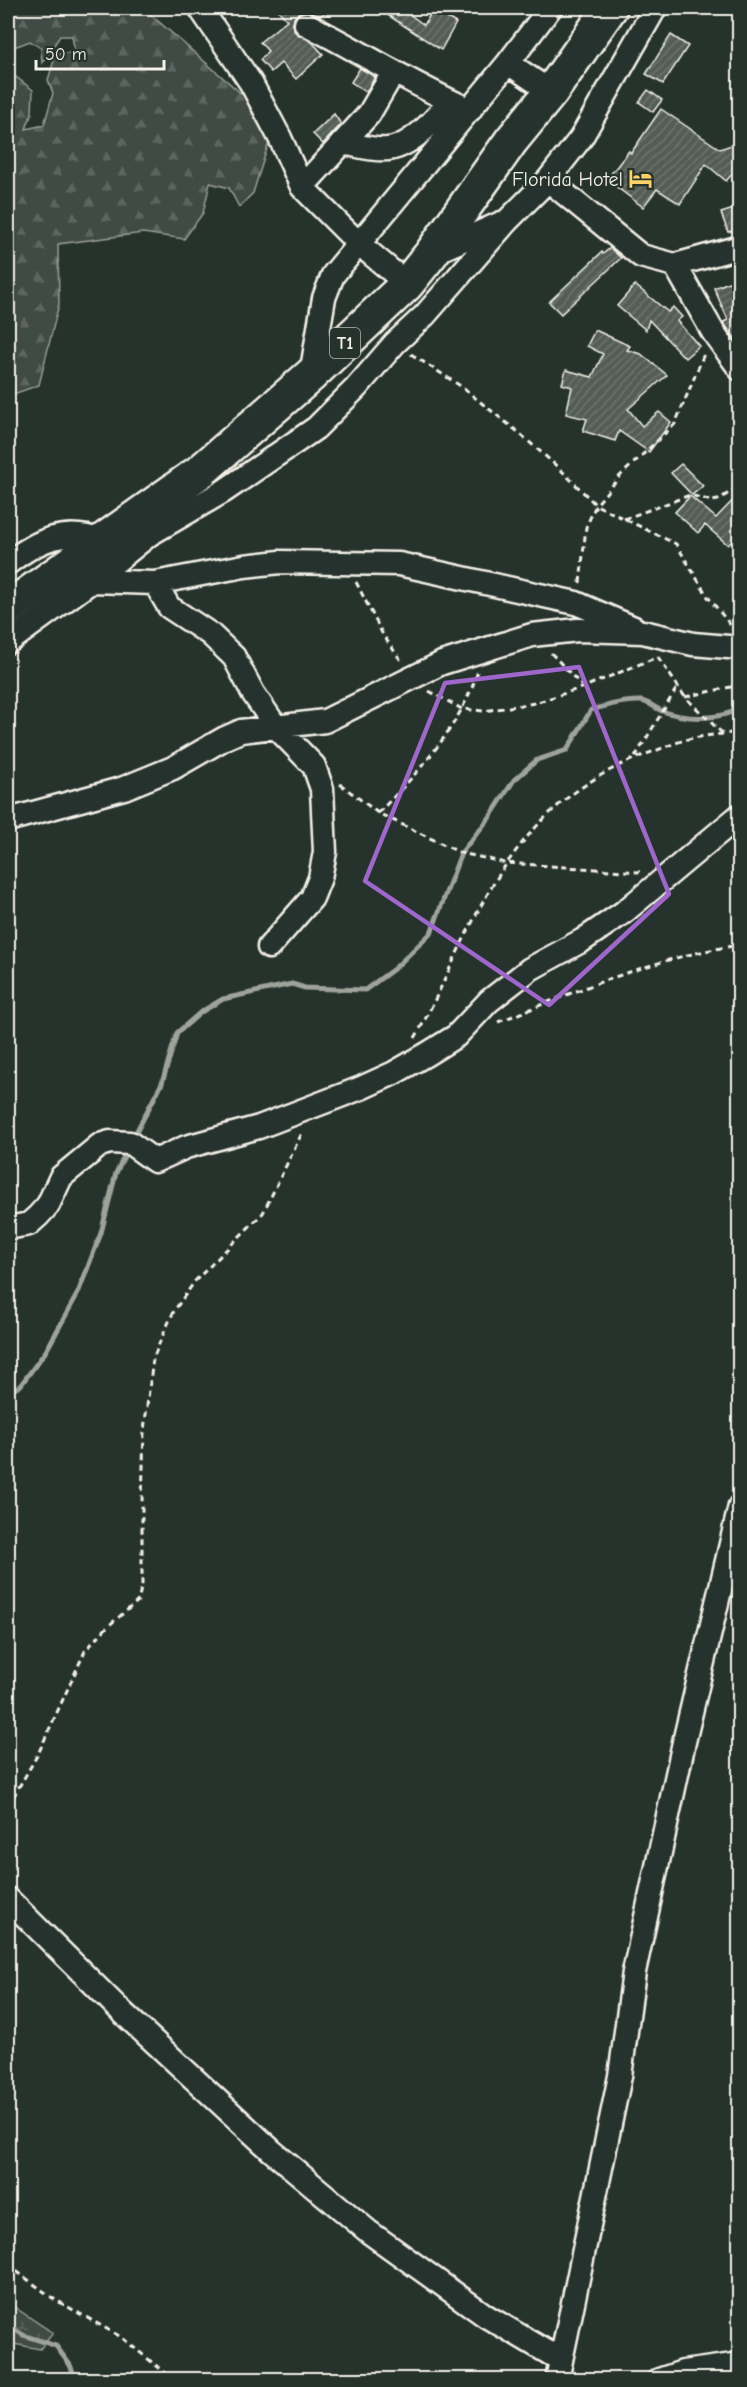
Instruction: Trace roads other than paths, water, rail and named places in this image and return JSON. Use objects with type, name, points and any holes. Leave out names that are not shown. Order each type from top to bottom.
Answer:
[{"type":"highway","name":"T1","points":[[8,608],[201,471],[311,375],[407,284],[551,92],[610,8]]},
{"type":"street","points":[[200,8],[251,83],[280,138],[302,187],[358,243],[407,284]]},
{"type":"street","points":[[311,375],[324,298],[333,275],[470,110],[550,8]]},
{"type":"street","points":[[8,642],[150,534],[224,491],[316,428],[356,388],[395,343],[425,315],[507,221],[548,180],[581,138],[655,8]]},
{"type":"street","points":[[306,24],[347,45],[393,73],[470,110]]},
{"type":"street","points":[[508,63],[551,92]]},
{"type":"street","points":[[302,187],[369,114],[393,73]]},
{"type":"street","points":[[342,143],[386,150],[400,147],[438,117],[449,101]]},
{"type":"street","points":[[548,180],[641,256],[675,265],[740,247]]},
{"type":"street","points":[[431,254],[507,221]]},
{"type":"street","points":[[675,265],[713,332],[740,369]]},
{"type":"street","points":[[8,564],[30,546],[67,534],[84,534],[101,541]]},
{"type":"street","points":[[91,581],[155,584],[244,566],[280,562],[399,564],[576,603],[643,632],[693,644],[736,638]]},
{"type":"street","points":[[155,584],[169,607],[210,634],[234,657],[253,693],[276,727],[314,766],[322,789],[325,852],[320,878],[312,898],[269,947]]},
{"type":"street","points":[[8,820],[124,788],[173,768],[241,731],[325,721],[412,676],[485,648],[532,635],[578,630],[643,632]]},
{"type":"street","points":[[8,1228],[29,1224],[38,1216],[48,1205],[61,1177],[100,1145],[110,1142],[130,1143],[155,1161],[186,1147],[236,1134],[315,1105],[394,1073],[456,1036],[489,1001],[530,969],[583,940],[624,912],[740,815]]},
{"type":"street","points":[[8,1899],[121,2011],[272,2151],[360,2225],[559,2370],[571,2302],[620,2076],[634,1972],[684,1742],[740,1506]]},
{"type":"street","points":[[659,2379],[690,2376],[740,2364]]},
{"type":"waterway","points":[[132,1140],[162,1083],[177,1033],[201,1012],[223,999],[292,984],[305,988],[365,990],[395,968],[431,933],[461,853],[490,817],[514,780],[537,760],[567,750],[591,710],[641,701],[672,714],[701,718],[731,713],[740,709]]},
{"type":"waterway","points":[[8,1392],[20,1386],[46,1351],[78,1293],[101,1233],[116,1173],[128,1148]]},
{"type":"waterway","points":[[8,2325],[23,2335],[56,2346],[70,2365],[76,2380]]},
{"type":"place","name":"Florida Hotel","points":[[641,179]]}]
